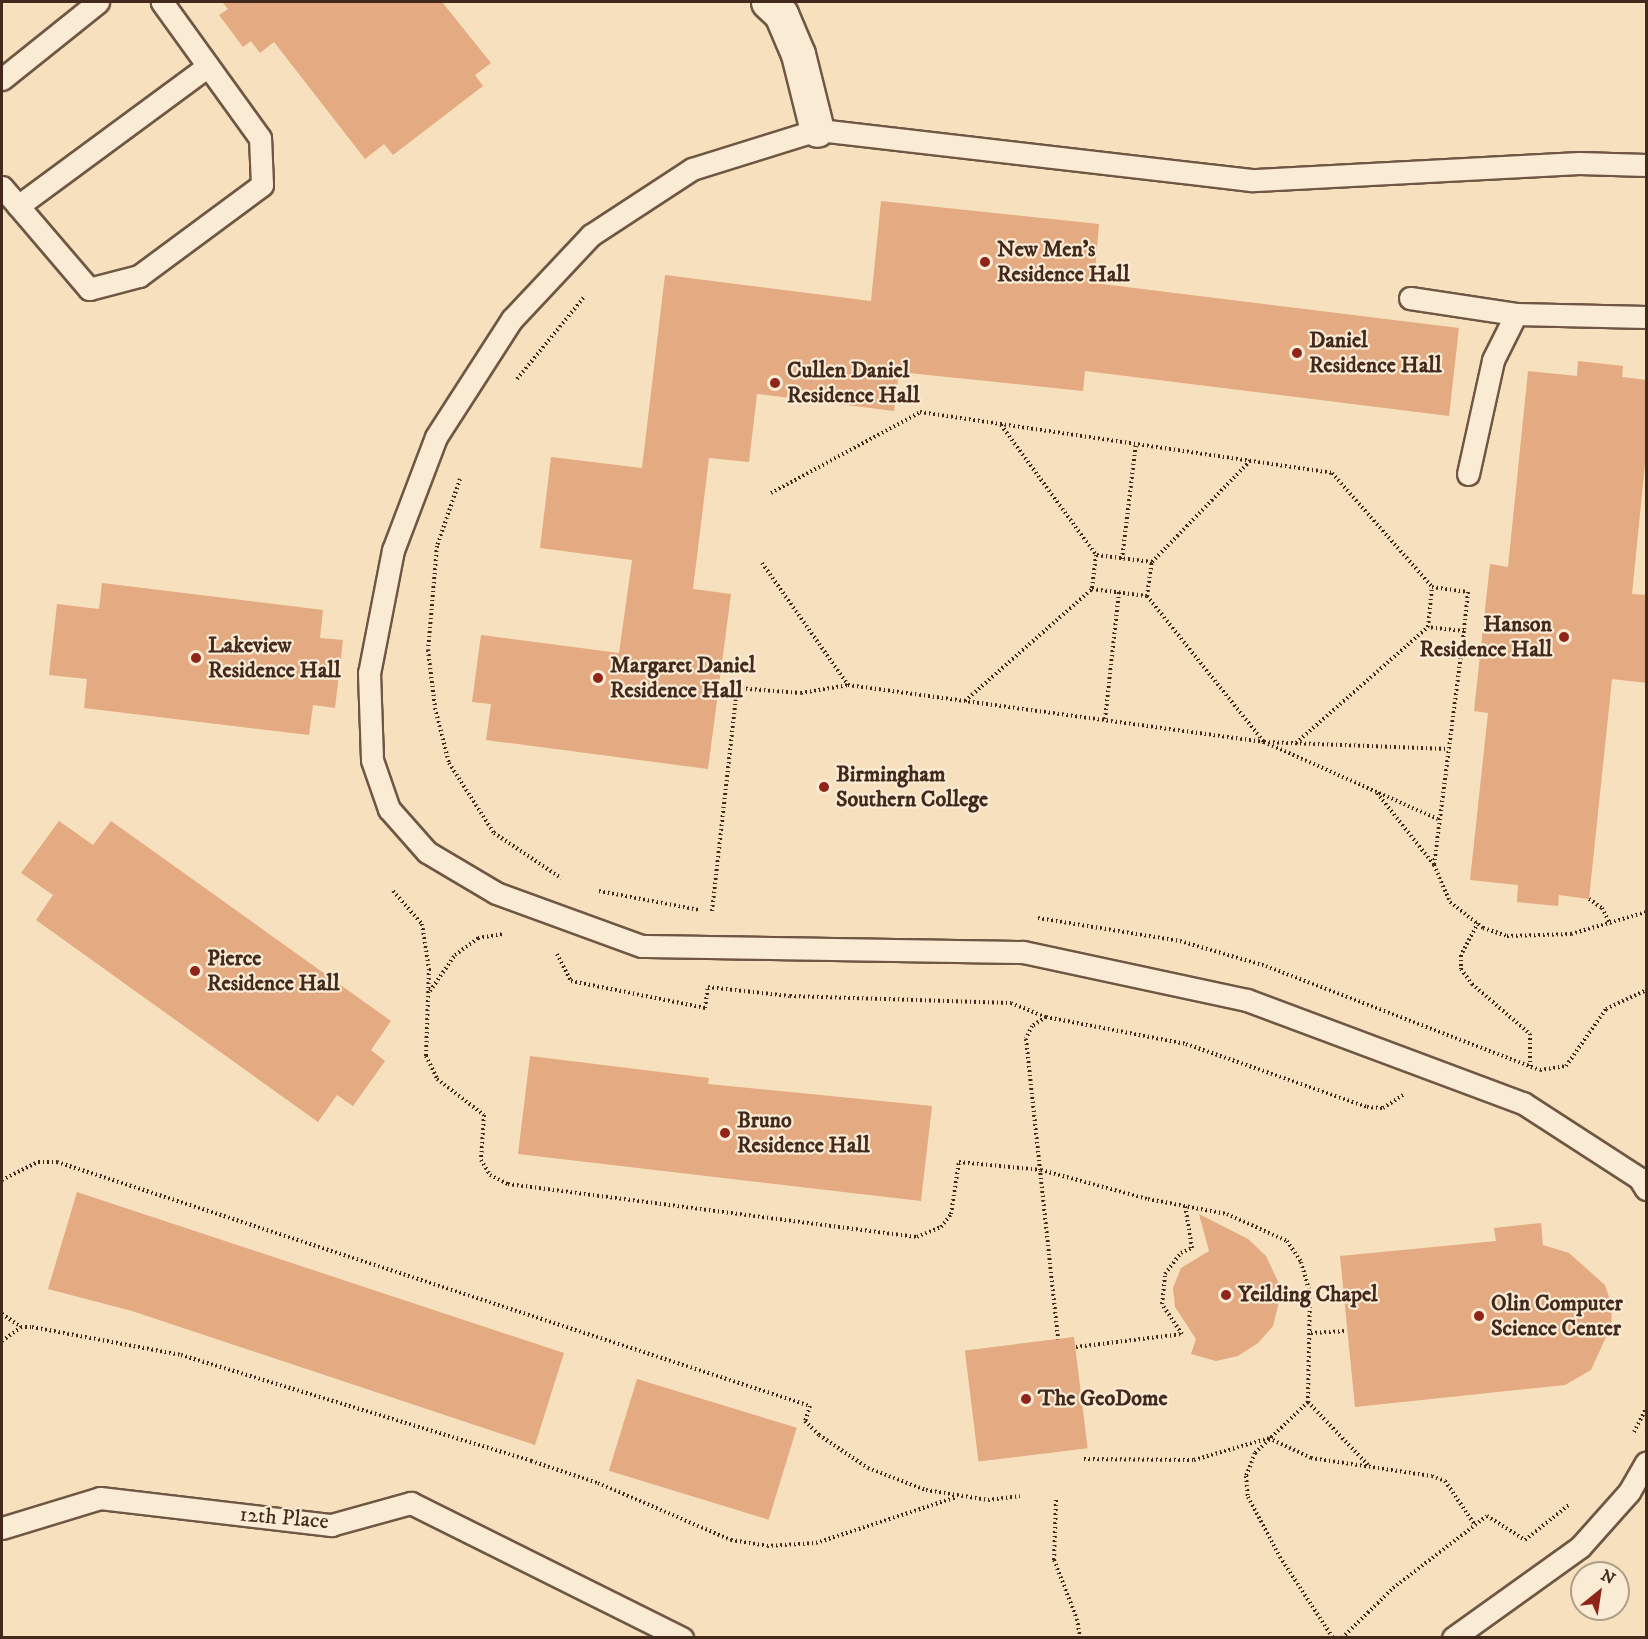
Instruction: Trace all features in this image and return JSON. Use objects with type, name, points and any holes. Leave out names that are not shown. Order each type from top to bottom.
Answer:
[{"type":"street","points":[[768,2],[781,14],[798,54],[817,130]]},
{"type":"lane","points":[[2,79],[98,2]]},
{"type":"lane","points":[[2,187],[89,289],[149,269],[262,185],[260,138],[162,2]]},
{"type":"lane","points":[[18,206],[208,66]]},
{"type":"lane","points":[[1647,165],[1579,162],[1251,180],[817,130],[692,169],[591,235],[512,319],[436,437],[393,550],[369,674],[372,760],[389,809],[427,852],[496,892],[642,946],[1023,952],[1247,1000],[1523,1103],[1639,1178],[1647,1188]]},
{"type":"lane","points":[[1410,298],[1516,314],[1647,317]]},
{"type":"lane","points":[[1468,474],[1493,360],[1516,314]]},
{"type":"lane","points":[[1453,1638],[1580,1547],[1629,1492],[1647,1463]]},
{"type":"lane","name":"12th Place","points":[[2,1528],[100,1498],[331,1525],[411,1503],[682,1638]]},
{"type":"path","points":[[510,388],[590,289]]},
{"type":"path","points":[[771,493],[920,412],[1332,473],[1432,587],[1468,592],[1434,865]]},
{"type":"path","points":[[964,701],[1092,589],[1096,555],[1001,424]]},
{"type":"path","points":[[1122,559],[1136,444]]},
{"type":"path","points":[[1147,596],[1152,562],[1251,460]]},
{"type":"path","points":[[461,474],[437,546],[428,650],[435,708],[449,763],[494,833],[565,880]]},
{"type":"path","points":[[1096,555],[1152,562]]},
{"type":"path","points":[[762,563],[848,685]]},
{"type":"path","points":[[1295,743],[1428,627],[1432,587]]},
{"type":"path","points":[[1092,589],[1147,596],[1264,742],[1438,819]]},
{"type":"path","points":[[1105,719],[1119,592]]},
{"type":"path","points":[[1428,627],[1464,631]]},
{"type":"path","points":[[595,890],[667,907],[715,911],[737,688],[801,693],[848,685],[1264,742],[1448,749]]},
{"type":"path","points":[[1377,792],[1434,865],[1450,902],[1478,923],[1507,936],[1534,936],[1610,924],[1647,912]]},
{"type":"path","points":[[393,891],[422,924],[429,992],[426,1056],[437,1079],[484,1115],[481,1160],[490,1175],[508,1184],[917,1237],[941,1227],[951,1214],[959,1162],[1041,1170],[1227,1214],[1287,1241],[1301,1262],[1310,1293],[1308,1402],[1255,1453],[1246,1476],[1248,1497],[1280,1557],[1333,1638]]},
{"type":"path","points":[[1589,899],[1602,908],[1610,924]]},
{"type":"path","points":[[1032,918],[1080,921],[1180,941],[1266,966],[1530,1066],[1549,1070],[1566,1066],[1606,1009],[1647,990]]},
{"type":"path","points":[[1478,923],[1461,955],[1461,969],[1472,984],[1530,1034],[1530,1066]]},
{"type":"path","points":[[429,992],[455,955],[478,938],[509,933],[502,928]]},
{"type":"path","points":[[550,951],[560,955],[571,981],[705,1008],[708,987],[790,996],[997,1002],[1046,1017],[1186,1044],[1367,1107],[1383,1108],[1403,1095],[1414,1098]]},
{"type":"path","points":[[1046,1017],[1032,1026],[1026,1039],[1058,1339]]},
{"type":"path","points":[[2,1180],[38,1162],[57,1162],[810,1406],[805,1421],[868,1468],[957,1497],[988,1500],[1020,1496]]},
{"type":"path","points":[[1076,1347],[1182,1334],[1162,1304],[1165,1274],[1181,1253],[1192,1248],[1185,1205]]},
{"type":"path","points":[[2,1314],[21,1327],[181,1354],[331,1396],[598,1483],[731,1540],[767,1546],[816,1543],[957,1497]]},
{"type":"path","points":[[2,1341],[21,1327]]},
{"type":"path","points":[[1311,1333],[1347,1331]]},
{"type":"path","points":[[1308,1402],[1368,1465]]},
{"type":"path","points":[[1632,1437],[1647,1408]]},
{"type":"path","points":[[1084,1460],[1194,1460],[1269,1438],[1311,1458],[1368,1465],[1445,1481],[1475,1525]]},
{"type":"path","points":[[1342,1638],[1393,1588],[1487,1516],[1525,1540],[1577,1496]]},
{"type":"path","points":[[1056,1500],[1054,1560],[1077,1619],[1080,1638]]},
{"type":"building","points":[[222,2],[442,2],[491,63],[475,75],[483,86],[393,155],[384,144],[365,159],[274,42],[260,53],[251,41],[243,47],[219,15],[228,9]]},
{"type":"building","points":[[881,201],[1099,224],[1094,283],[1459,328],[1449,416],[1085,371],[1083,391],[899,372],[894,411],[757,394],[749,462],[709,458],[693,589],[731,594],[708,769],[486,740],[491,704],[472,702],[481,635],[619,653],[632,560],[540,548],[551,457],[642,468],[665,275],[871,301]]},
{"type":"building","name":"Hanson Residence Hall","points":[[1578,361],[1623,366],[1622,377],[1647,380],[1647,444],[1632,594],[1647,595],[1647,683],[1612,679],[1589,899],[1559,895],[1558,906],[1517,902],[1518,885],[1470,880],[1488,713],[1474,711],[1490,564],[1508,567],[1528,371],[1577,376]]},
{"type":"building","name":"Lakeview Residence Hall","points":[[102,583],[323,610],[320,638],[343,640],[335,708],[313,705],[309,735],[84,708],[87,679],[49,675],[57,604],[99,609]]},
{"type":"building","name":"Pierce Residence Hall","points":[[59,821],[93,845],[111,821],[391,1021],[371,1050],[385,1061],[353,1106],[337,1095],[318,1122],[36,920],[53,895],[21,873]]},
{"type":"building","name":"Bruno Residence Hall","points":[[530,1056],[709,1078],[708,1084],[932,1106],[921,1201],[518,1154]]},
{"type":"building","points":[[77,1192],[564,1353],[535,1445],[132,1311],[48,1289]]},
{"type":"building","name":"Yeilding Chapel","points":[[1199,1214],[1248,1239],[1266,1256],[1282,1290],[1273,1326],[1258,1343],[1238,1356],[1216,1361],[1191,1354],[1196,1339],[1175,1307],[1173,1288],[1181,1268],[1209,1251]]},
{"type":"building","name":"Olin Computer Science Center","points":[[1541,1223],[1543,1245],[1569,1253],[1605,1285],[1612,1306],[1611,1326],[1591,1370],[1565,1385],[1355,1407],[1340,1256],[1496,1241],[1494,1228]]},
{"type":"building","name":"The GeoDome","points":[[1074,1337],[1088,1448],[978,1462],[965,1350]]},
{"type":"building","points":[[637,1379],[797,1428],[769,1520],[609,1471]]},
{"type":"place","name":"New Men's Residence Hall","points":[[985,262]]},
{"type":"place","name":"Daniel Residence Hall","points":[[1297,353]]},
{"type":"place","name":"Cullen Daniel Residence Hall","points":[[775,383]]},
{"type":"place","name":"Hanson Residence Hall","points":[[1564,637]]},
{"type":"place","name":"Lakeview Residence Hall","points":[[196,658]]},
{"type":"place","name":"Margaret Daniel Residence Hall","points":[[598,678]]},
{"type":"place","name":"Birmingham Southern College","points":[[824,787]]},
{"type":"place","name":"Pierce Residence Hall","points":[[195,971]]},
{"type":"place","name":"Bruno Residence Hall","points":[[725,1133]]},
{"type":"place","name":"Yeilding Chapel","points":[[1226,1295]]},
{"type":"place","name":"Olin Computer Science Center","points":[[1479,1316]]},
{"type":"place","name":"The GeoDome","points":[[1026,1399]]}]
